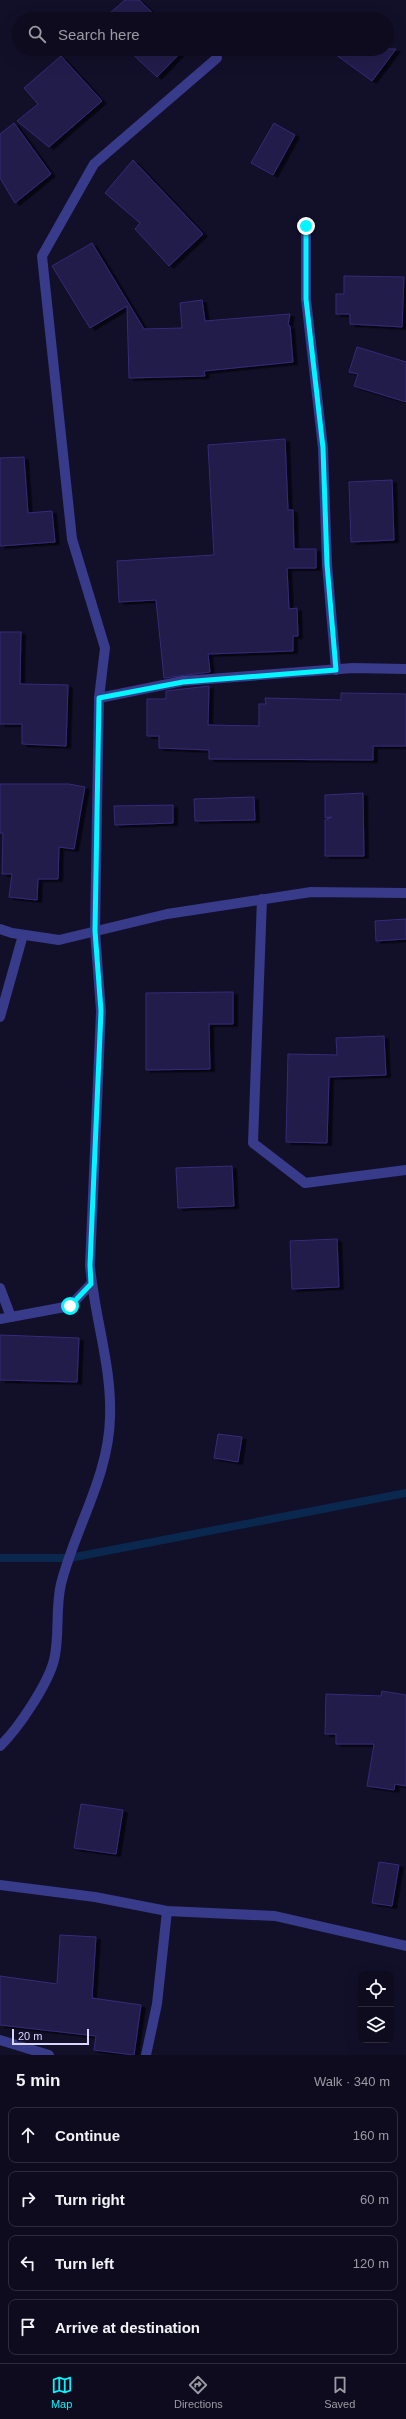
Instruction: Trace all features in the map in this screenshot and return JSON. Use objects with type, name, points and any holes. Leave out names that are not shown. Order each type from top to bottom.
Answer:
[{"type":"street","points":[[0,1746],[12,1734],[36,1698],[54,1660],[61,1585],[105,1460],[110,1417],[104,1352],[91,1284],[90,1265],[101,1011],[95,931],[99,698],[105,648],[72,539],[42,256],[94,164],[217,58]]},
{"type":"street","points":[[306,226],[306,299],[323,448],[327,564],[336,670]]},
{"type":"street","points":[[99,698],[183,682],[336,670],[406,669]]},
{"type":"street","points":[[0,929],[23,935],[59,940],[167,914],[311,892],[406,893]]},
{"type":"street","points":[[262,899],[253,1143],[305,1183],[406,1170]]},
{"type":"street","points":[[0,1017],[23,935]]},
{"type":"street","points":[[0,1319],[70,1306],[91,1284]]},
{"type":"street","points":[[0,1288],[11,1317]]},
{"type":"street","points":[[0,1885],[95,1897],[167,1911],[276,1916],[406,1946]]},
{"type":"street","points":[[146,2055],[157,2004],[167,1911]]},
{"type":"street","points":[[0,2040],[49,2055]]},
{"type":"building","points":[[125,0],[139,0],[152,12],[111,12]]},
{"type":"building","points":[[61,56],[102,101],[49,147],[17,121],[38,104],[24,88]]},
{"type":"building","points":[[134,56],[177,56],[157,77]]},
{"type":"building","points":[[338,56],[391,56],[372,81]]},
{"type":"building","points":[[14,123],[51,174],[15,203],[0,178],[0,134]]},
{"type":"building","points":[[274,123],[295,135],[273,175],[251,163]]},
{"type":"building","points":[[133,160],[203,234],[169,266],[135,229],[140,223],[105,193]]},
{"type":"building","points":[[92,243],[144,329],[182,328],[180,303],[202,300],[205,321],[290,314],[288,325],[290,326],[293,362],[204,371],[205,376],[129,378],[127,306],[90,328],[52,266]]},
{"type":"building","points":[[344,276],[404,277],[402,327],[350,324],[350,314],[336,314],[336,294],[344,294]]},
{"type":"building","points":[[357,347],[406,362],[406,402],[354,386],[358,374],[349,372]]},
{"type":"building","points":[[285,439],[288,510],[293,510],[294,549],[316,549],[316,568],[287,568],[289,609],[297,608],[298,636],[293,636],[293,651],[208,654],[210,672],[164,678],[156,600],[119,602],[117,561],[214,555],[208,445]]},
{"type":"building","points":[[24,457],[28,513],[52,511],[55,542],[0,546],[0,458]]},
{"type":"building","points":[[392,480],[394,540],[351,542],[349,482]]},
{"type":"building","points":[[0,632],[21,632],[20,684],[68,685],[66,746],[22,744],[22,724],[0,724]]},
{"type":"building","points":[[209,686],[208,725],[259,726],[259,704],[266,704],[265,698],[341,700],[341,693],[406,694],[406,746],[373,746],[373,760],[209,759],[209,750],[159,748],[159,736],[147,736],[147,699],[166,699],[166,691]]},
{"type":"building","points":[[0,784],[69,784],[85,787],[74,849],[59,847],[58,879],[38,879],[37,900],[9,897],[12,874],[2,874],[3,833],[0,833]]},
{"type":"building","points":[[363,793],[364,856],[325,856],[325,820],[332,817],[325,818],[325,795]]},
{"type":"building","points":[[254,797],[255,820],[195,821],[194,799]]},
{"type":"building","points":[[173,805],[173,823],[115,825],[114,806]]},
{"type":"building","points":[[406,919],[406,939],[376,941],[375,921]]},
{"type":"building","points":[[233,992],[233,1024],[209,1024],[210,1069],[146,1070],[146,993]]},
{"type":"building","points":[[384,1036],[386,1075],[329,1077],[327,1143],[286,1142],[288,1054],[337,1055],[336,1038]]},
{"type":"building","points":[[232,1166],[234,1206],[178,1208],[176,1168]]},
{"type":"building","points":[[337,1239],[339,1287],[292,1289],[290,1241]]},
{"type":"building","points":[[0,1335],[79,1338],[77,1382],[0,1380]]},
{"type":"building","points":[[218,1434],[242,1437],[238,1462],[214,1458]]},
{"type":"building","points":[[382,1691],[406,1695],[406,1786],[395,1784],[394,1790],[367,1786],[374,1744],[336,1744],[336,1734],[325,1734],[326,1694],[381,1696]]},
{"type":"building","points":[[81,1804],[123,1810],[116,1854],[74,1848]]},
{"type":"building","points":[[379,1862],[399,1865],[392,1906],[372,1903]]},
{"type":"building","points":[[60,1935],[96,1937],[92,1998],[141,2005],[134,2055],[94,2050],[96,2036],[0,2025],[0,1976],[57,1984]]},
{"type":"waterway","points":[[0,1558],[70,1558],[406,1493]]},
{"type":"route","points":[[70,1306],[91,1284],[90,1265],[101,1011],[95,931],[99,698],[183,682],[336,670],[327,564],[323,448],[306,299],[306,226]]}]
